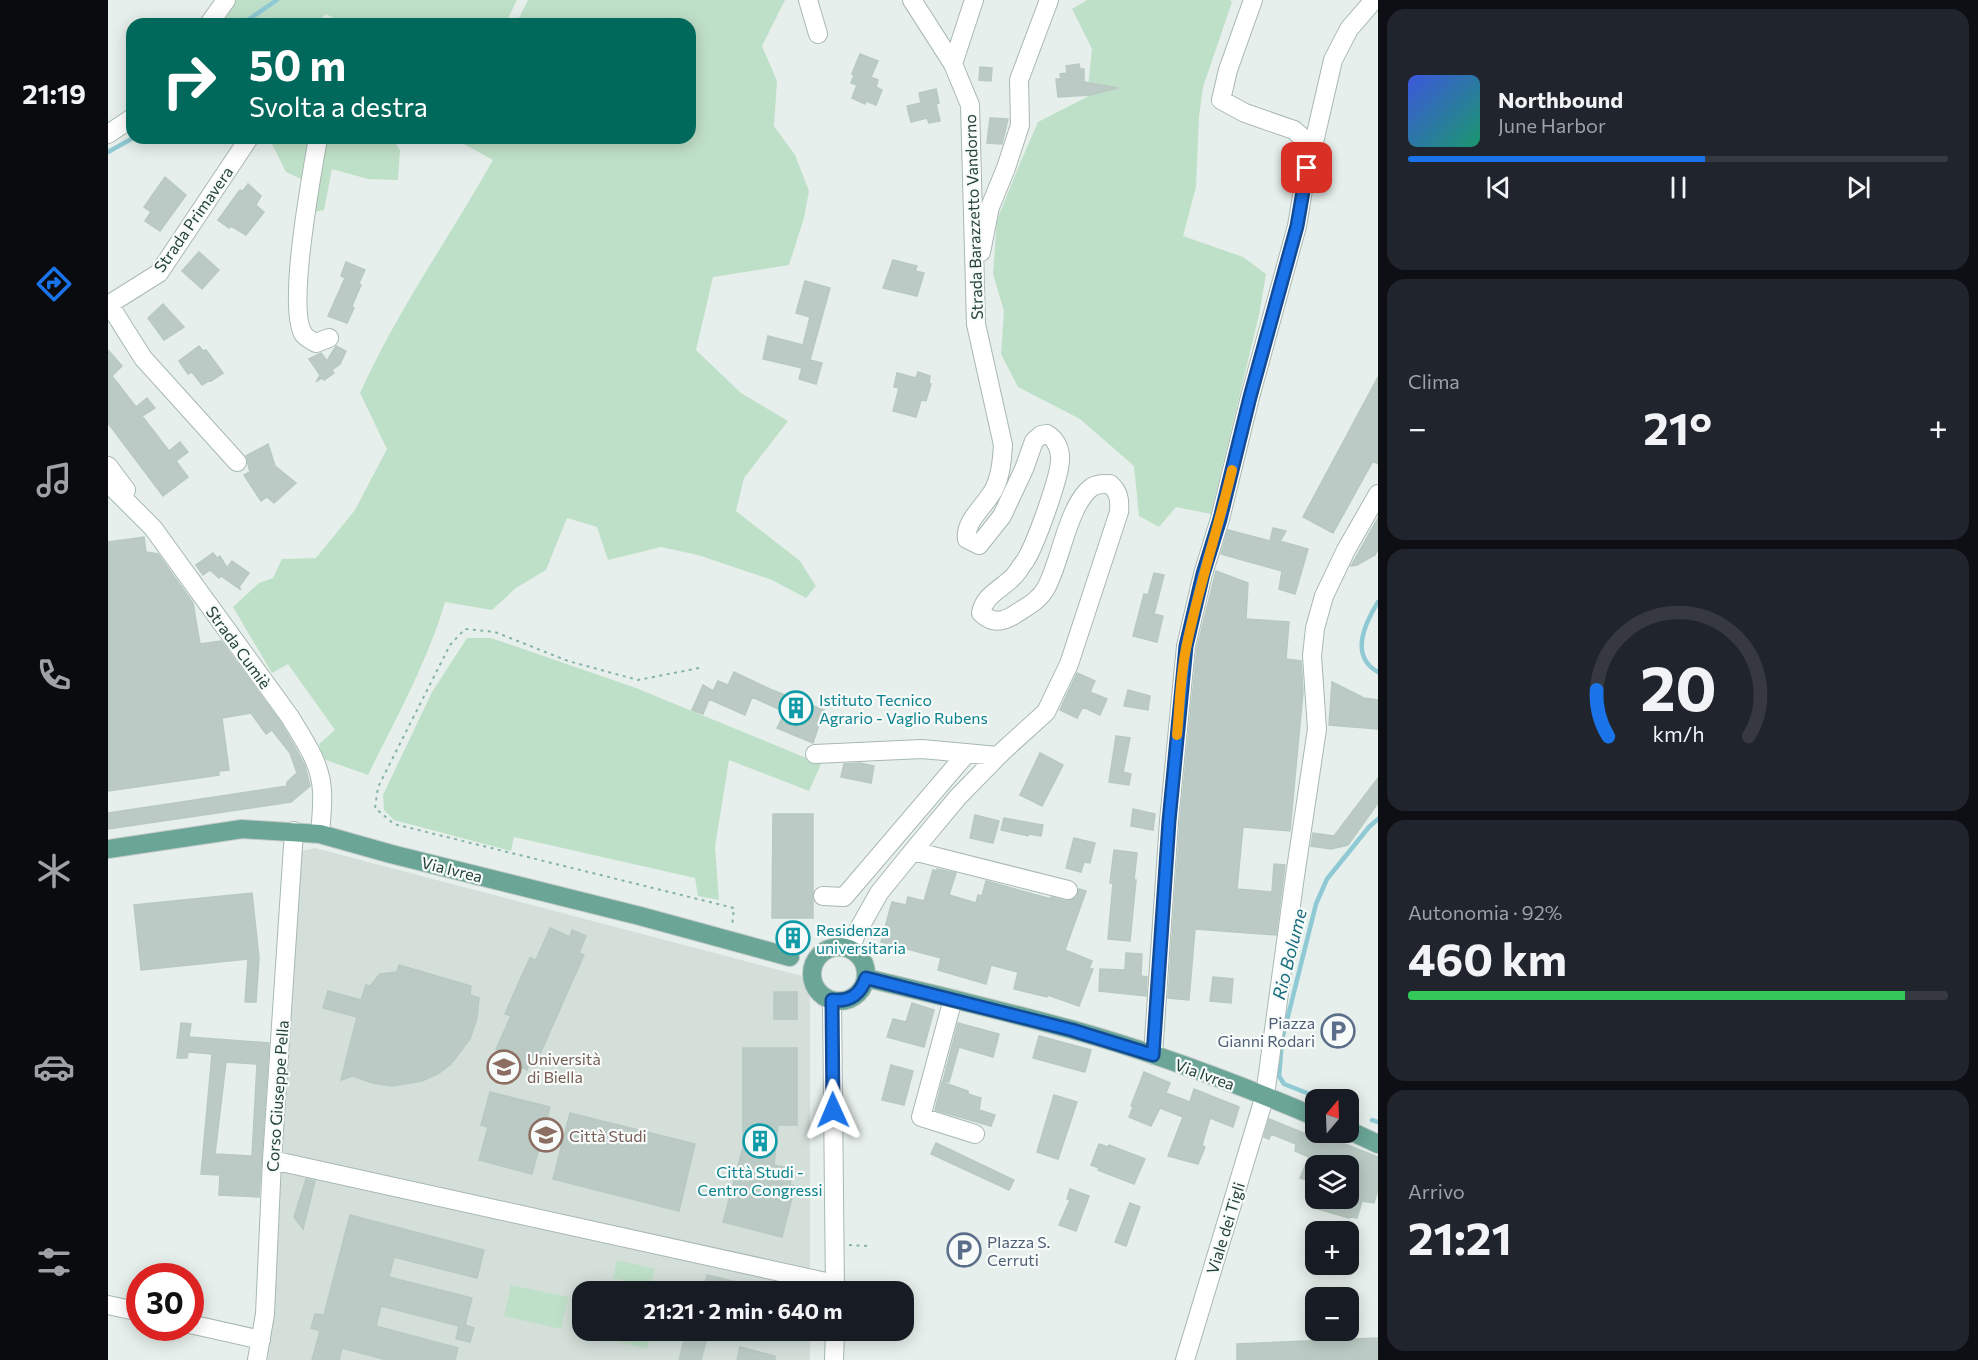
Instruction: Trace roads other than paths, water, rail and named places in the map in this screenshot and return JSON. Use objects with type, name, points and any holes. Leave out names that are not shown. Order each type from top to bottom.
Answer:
[{"type":"main road","name":"Via Ivrea","points":[[108,849],[242,829],[320,834],[800,960]]},
{"type":"main road","points":[[833,947],[850,949],[863,961],[866,978],[858,994],[850,999],[832,1000],[817,990],[812,973],[800,960],[833,947]]},
{"type":"main road","name":"Via Ivrea","points":[[866,978],[1072,1030],[1153,1055],[1305,1111]]},
{"type":"street","points":[[213,18],[226,0]]},
{"type":"street","points":[[808,0],[818,34]]},
{"type":"street","name":"Strada Barazzetto Vandorno","points":[[850,949],[879,893],[913,851],[958,797],[1046,712],[1069,664],[1112,537],[1120,502],[1115,489],[1110,484],[1094,486],[1082,498],[1045,590],[1034,602],[1005,620],[988,619],[981,613],[982,605],[987,598],[1014,576],[1026,559],[1036,539],[1060,462],[1057,444],[1053,437],[1047,434],[1041,435],[1034,441],[1014,493],[997,523],[979,544],[967,539],[966,531],[970,523],[984,507],[995,487],[1003,445],[976,324],[970,105],[953,64],[912,0]]},
{"type":"street","points":[[953,64],[974,0]]},
{"type":"street","points":[[973,264],[982,250],[990,207],[1020,125],[1019,80],[1049,0]]},
{"type":"street","points":[[1253,0],[1227,70],[1221,100],[1245,113],[1294,130],[1312,146]]},
{"type":"street","points":[[1153,1055],[1169,821],[1186,646],[1203,574],[1220,519],[1250,397],[1297,226],[1312,146],[1333,60],[1349,29],[1374,0]]},
{"type":"street","points":[[108,134],[126,122]]},
{"type":"street","name":"Strada Primavera","points":[[237,462],[143,358],[108,304],[159,273],[245,144]]},
{"type":"street","points":[[317,144],[299,270],[298,318],[304,336],[316,343],[330,338]]},
{"type":"street","points":[[108,466],[153,528]]},
{"type":"street","name":"Strada Cumiè","points":[[108,483],[153,528],[305,740],[320,777],[322,792],[320,834]]},
{"type":"street","points":[[1265,1095],[1317,729],[1312,656],[1315,628],[1324,596],[1346,550],[1378,494]]},
{"type":"street","points":[[815,754],[922,749],[998,756]]},
{"type":"street","points":[[823,896],[844,897],[967,753]]},
{"type":"street","name":"Corso Giuseppe Pella","points":[[257,1360],[265,1314],[272,1160],[294,831]]},
{"type":"street","points":[[913,851],[1068,890]]},
{"type":"street","points":[[953,999],[921,1117],[975,1134]]},
{"type":"street","points":[[832,1000],[835,1281]]},
{"type":"street","name":"Viale dei Tigli","points":[[1185,1360],[1265,1095]]},
{"type":"street","points":[[272,1160],[804,1281]]},
{"type":"street","points":[[108,1305],[126,1309]]},
{"type":"street","points":[[204,1327],[261,1340]]},
{"type":"street","points":[[834,1360],[835,1341]]},
{"type":"waterway","points":[[251,18],[277,0]]},
{"type":"waterway","points":[[108,152],[126,142]]},
{"type":"waterway","name":"Rio Bolume","points":[[1378,602],[1368,620],[1362,639],[1364,657],[1369,665],[1378,672]]},
{"type":"waterway","name":"Rio Bolume","points":[[1305,1092],[1284,1084],[1279,1076],[1282,1040],[1316,904],[1327,879],[1378,819]]},
{"type":"waterway","name":"Rio Bolume","points":[[1372,1120],[1378,1122]]},
{"type":"place","name":"Istituto Tecnico Agrario - Vaglio Rubens","points":[[796,708]]},
{"type":"place","name":"Residenza universitaria","points":[[793,938]]},
{"type":"place","name":"Piazza Gianni Rodari","points":[[1338,1031]]},
{"type":"place","name":"Università di Biella","points":[[504,1067]]},
{"type":"place","name":"Città Studi","points":[[546,1135]]},
{"type":"place","name":"Città Studi - Centro Congressi","points":[[760,1141]]},
{"type":"place","name":"PIazza S. Cerruti","points":[[964,1250]]}]
